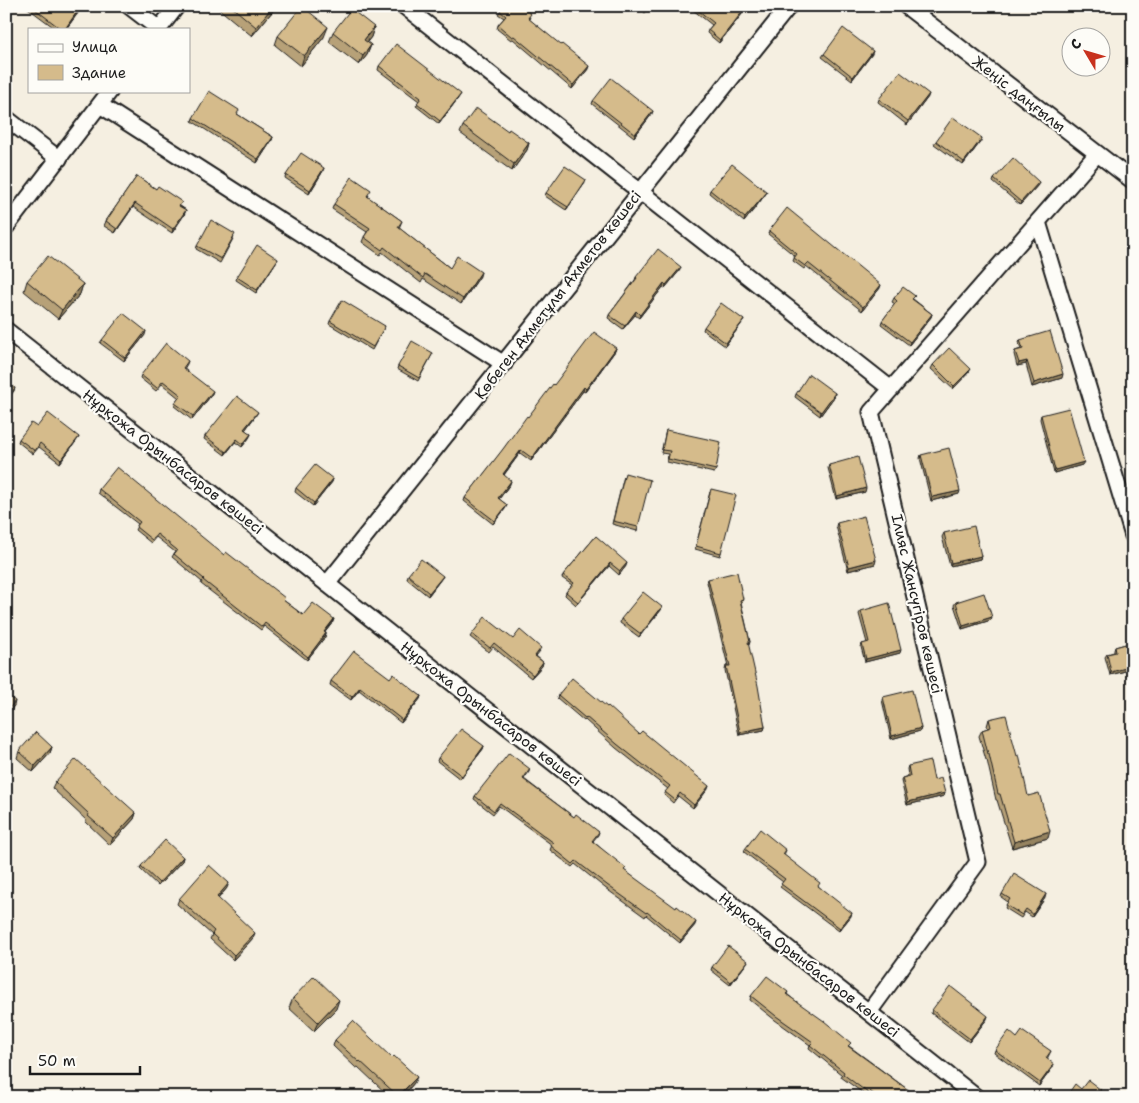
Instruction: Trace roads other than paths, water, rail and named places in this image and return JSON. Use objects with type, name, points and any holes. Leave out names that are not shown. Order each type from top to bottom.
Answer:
[{"type":"street","points":[[128,6],[158,28]]},
{"type":"street","points":[[160,28],[177,6]]},
{"type":"street","points":[[404,6],[892,389]]},
{"type":"street","name":"Көбеген Ахметұлы Ахметов көшесі","points":[[327,584],[789,6]]},
{"type":"street","name":"Жеңіс даңғылы","points":[[906,6],[1133,181]]},
{"type":"street","points":[[6,227],[109,92]]},
{"type":"street","points":[[100,105],[504,364]]},
{"type":"street","points":[[6,118],[59,159]]},
{"type":"street","name":"Ілияс Жансүгіров көшесі","points":[[869,1012],[978,862],[871,412],[1097,154]]},
{"type":"street","points":[[1038,222],[1133,536]]},
{"type":"street","name":"Нұрқожа Орынбасаров көшесі","points":[[6,330],[976,1097]]}]
